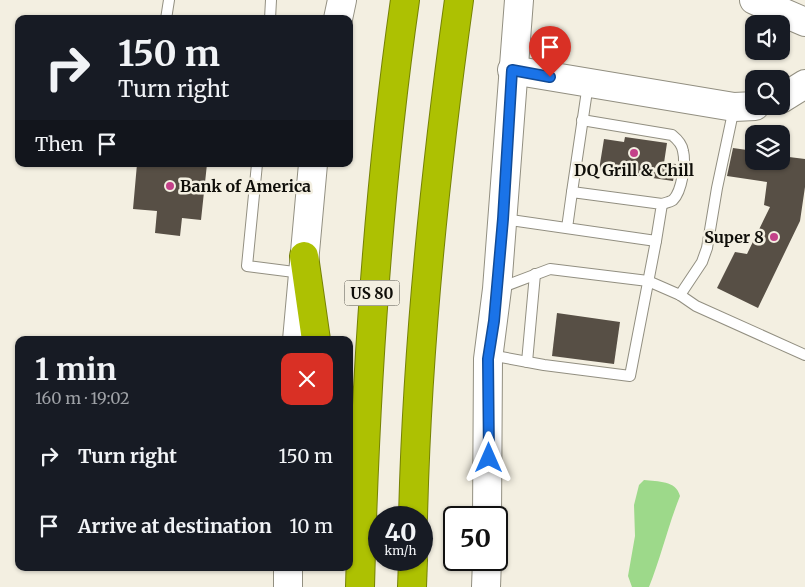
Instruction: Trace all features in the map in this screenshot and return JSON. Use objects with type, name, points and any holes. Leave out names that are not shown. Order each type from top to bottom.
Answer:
[{"type":"highway","name":"US 80","points":[[360,587],[372,298],[393,95],[406,0]]},
{"type":"highway","points":[[414,506],[419,368],[433,206],[459,0]]},
{"type":"highway","points":[[303,265],[315,336]]},
{"type":"highway","points":[[344,571],[344,587]]},
{"type":"highway","points":[[412,587],[413,571]]},
{"type":"main road","points":[[339,15],[342,0]]},
{"type":"main road","points":[[488,506],[489,355],[503,219],[512,70],[519,0]]},
{"type":"main road","points":[[754,0],[805,22]]},
{"type":"main road","points":[[512,70],[588,84],[744,107]]},
{"type":"main road","points":[[790,93],[805,84]]},
{"type":"main road","points":[[297,336],[313,167]]},
{"type":"main road","points":[[288,571],[288,587]]},
{"type":"main road","points":[[486,587],[487,571]]},
{"type":"lane","points":[[167,15],[169,0]]},
{"type":"lane","points":[[270,15],[271,0]]},
{"type":"lane","points":[[567,228],[588,84]]},
{"type":"lane","points":[[680,295],[702,262],[707,248],[717,188],[744,107]]},
{"type":"lane","points":[[572,192],[662,204],[672,200],[678,191],[684,162],[683,150],[679,141],[672,135],[582,120]]},
{"type":"lane","points":[[257,167],[247,266],[303,265]]},
{"type":"lane","points":[[489,355],[630,376],[662,204]]},
{"type":"lane","points":[[503,219],[656,241]]},
{"type":"lane","points":[[497,289],[550,269],[648,281],[680,295],[696,306],[805,354]]},
{"type":"lane","points":[[527,362],[535,274]]},
{"type":"shaded area","points":[[644,480],[671,484],[680,496],[649,587],[632,587],[628,576],[635,536],[634,505],[639,485]]},
{"type":"building","name":"DQ Grill & Chill","points":[[625,137],[667,143],[664,163],[676,164],[673,181],[599,170],[604,139],[624,142]]},
{"type":"building","name":"Super 8","points":[[733,148],[745,150],[745,170],[790,170],[790,157],[805,159],[805,187],[800,221],[758,308],[717,288],[735,252],[747,254],[770,207],[764,205],[767,182],[727,176]]},
{"type":"building","name":"Bank of America","points":[[137,167],[207,167],[201,220],[182,218],[180,236],[155,233],[157,211],[133,209]]},
{"type":"building","points":[[557,313],[620,322],[614,364],[552,356]]},
{"type":"place","name":"DQ Grill & Chill","points":[[634,153]]},
{"type":"place","name":"Bank of America","points":[[170,186]]},
{"type":"place","name":"Super 8","points":[[774,237]]},
{"type":"route","points":[[489,458],[488,359],[494,321],[503,219],[512,70],[550,77]]}]
